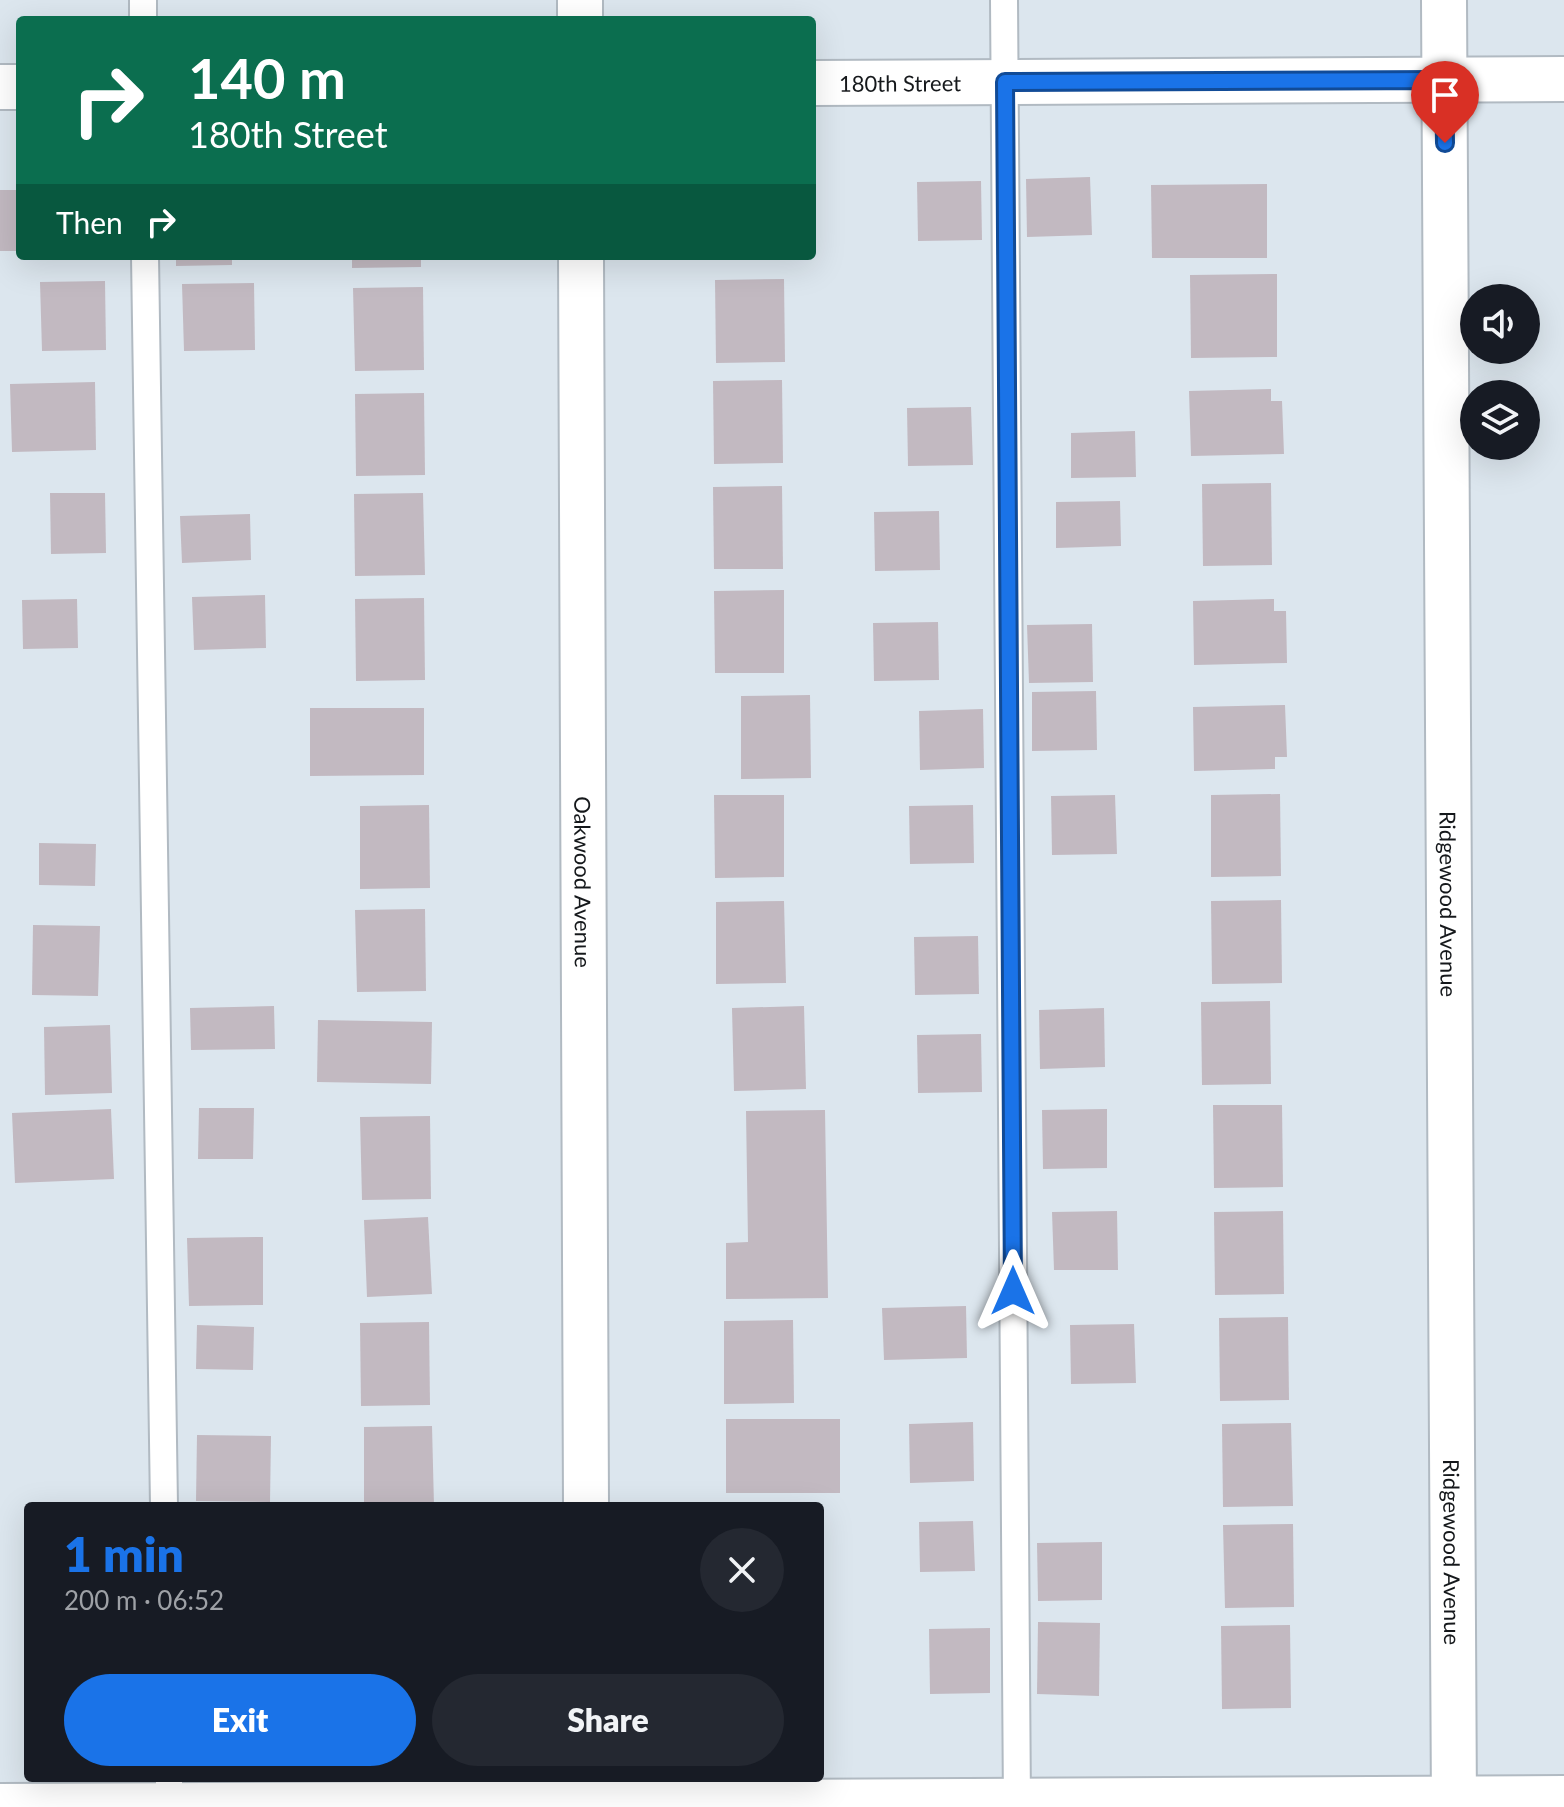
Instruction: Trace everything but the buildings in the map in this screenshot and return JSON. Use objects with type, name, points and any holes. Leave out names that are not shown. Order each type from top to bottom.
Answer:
[{"type":"street","name":"Ridgewood Avenue","points":[[1444,0],[1454,1803]]},
{"type":"street","name":"180th Street","points":[[816,83],[1564,79]]},
{"type":"street","name":"Oakwood Avenue","points":[[581,260],[586,1502]]},
{"type":"street","points":[[0,1806],[169,1797],[588,1796],[1017,1804],[1454,1803],[1564,1798]]},
{"type":"lane","points":[[1004,0],[1017,1804]]},
{"type":"lane","points":[[145,260],[164,1502]]},
{"type":"route","points":[[1013,1291],[1005,82],[1444,80],[1445,143]]}]
